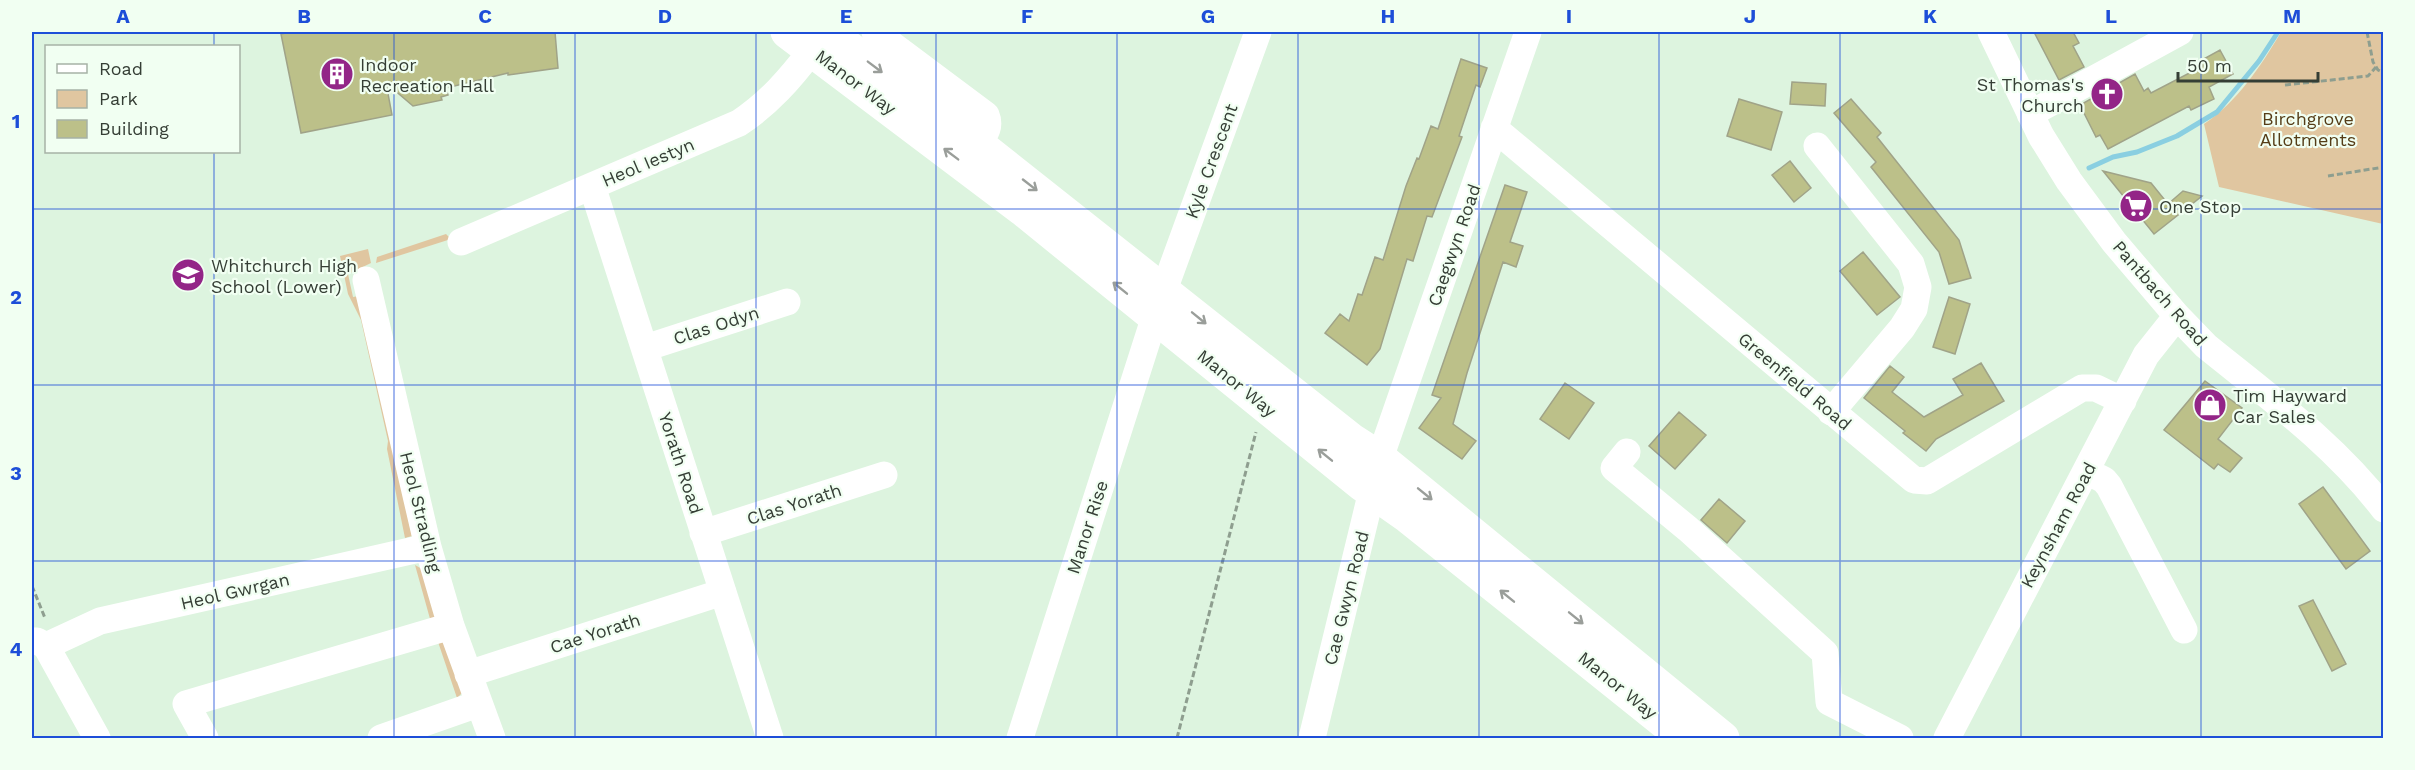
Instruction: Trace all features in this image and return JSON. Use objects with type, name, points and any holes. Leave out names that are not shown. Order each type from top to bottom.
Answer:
[{"type":"highway","name":"Manor Way","points":[[809,38],[978,144],[1371,492],[1408,517],[1684,738]]},
{"type":"highway","name":"Manor Way","points":[[809,38],[959,160],[1380,458],[1723,738]]},
{"type":"street","points":[[875,32],[986,115],[989,122],[988,129],[978,144]]},
{"type":"street","name":"Kyle Crescent","points":[[1160,303],[1258,32]]},
{"type":"street","name":"Caegwyn Road","points":[[1380,458],[1528,32]]},
{"type":"street","name":"Pantbach Road","points":[[1991,32],[2030,114],[2069,182],[2114,242],[2177,316],[2206,346],[2331,449],[2384,509]]},
{"type":"street","points":[[2030,114],[2180,32]]},
{"type":"street","name":"Heol Iestyn","points":[[461,242],[738,123],[757,111],[781,89],[809,38]]},
{"type":"street","name":"Greenfield Road","points":[[1494,128],[1914,480],[1927,481],[2082,388],[2096,388],[2123,401]]},
{"type":"street","points":[[1817,146],[1911,264],[1918,287],[1914,309],[1902,328],[1831,412]]},
{"type":"street","name":"Yorath Road","points":[[592,186],[770,738]]},
{"type":"street","name":"Heol Stradling","points":[[366,280],[428,547],[451,626],[492,738]]},
{"type":"street","name":"Clas Odyn","points":[[645,348],[787,302]]},
{"type":"street","name":"Manor Rise","points":[[1020,738],[1160,303]]},
{"type":"street","name":"Keynsham Road","points":[[1947,738],[2146,356],[2177,316]]},
{"type":"street","points":[[1627,452],[1614,468],[1688,530],[1825,653],[1829,702],[1900,738]]},
{"type":"street","name":"Cae Gwyn Road","points":[[1312,738],[1380,458]]},
{"type":"street","points":[[2086,471],[2104,480],[2109,486],[2184,630]]},
{"type":"street","name":"Clas Yorath","points":[[704,533],[884,475]]},
{"type":"street","name":"Heol Gwrgan","points":[[41,635],[428,547]]},
{"type":"street","name":"Cae Yorath","points":[[468,674],[723,592]]},
{"type":"street","points":[[205,738],[186,704],[451,626]]},
{"type":"street","points":[[41,635],[97,738]]},
{"type":"street","points":[[381,738],[478,704]]},
{"type":"path","points":[[2367,32],[2376,67],[2384,72]]},
{"type":"path","points":[[2285,85],[2368,76],[2376,67]]},
{"type":"path","points":[[2328,176],[2384,167]]},
{"type":"path","points":[[1177,738],[1253,444]]},
{"type":"path","points":[[32,586],[41,635]]},
{"type":"green space","name":"Birchgrove Allotments","points":[[2281,32],[2383,32],[2383,224],[2219,187],[2204,124],[2238,94]]},
{"type":"green space","points":[[446,234],[451,239],[376,263],[377,257]]},
{"type":"green space","points":[[368,249],[371,263],[348,274],[353,297],[359,296],[412,536],[405,538],[387,449],[388,441],[361,320],[348,294],[340,256]]},
{"type":"green space","points":[[415,565],[422,569],[437,620],[432,626]]},
{"type":"green space","points":[[436,636],[443,636],[462,693],[457,698]]},
{"type":"building","points":[[291,32],[555,32],[558,68],[508,75],[508,73],[446,88],[448,95],[441,97],[442,100],[413,106],[386,83],[392,115],[301,133],[281,34]]},
{"type":"building","points":[[2034,32],[2073,32],[2079,43],[2073,46],[2084,67],[2059,80]]},
{"type":"building","points":[[2220,50],[2233,74],[2209,87],[2214,99],[2191,110],[2189,106],[2108,149],[2100,135],[2096,137],[2080,105],[2135,74],[2144,91],[2148,88],[2151,93],[2203,66],[2200,61]]},
{"type":"building","points":[[1461,59],[1487,68],[1480,87],[1476,85],[1459,136],[1462,137],[1432,217],[1427,216],[1413,261],[1407,259],[1380,349],[1367,365],[1325,333],[1340,314],[1349,321],[1358,294],[1362,295],[1375,257],[1383,260],[1406,186],[1431,126],[1438,129]]},
{"type":"building","points":[[1792,82],[1826,84],[1825,106],[1790,104]]},
{"type":"building","points":[[1739,99],[1782,112],[1771,150],[1727,136]]},
{"type":"building","points":[[1851,99],[1881,133],[1877,137],[1959,240],[1971,278],[1949,284],[1939,252],[1871,167],[1876,162],[1834,113]]},
{"type":"building","points":[[1790,161],[1811,188],[1794,202],[1772,175]]},
{"type":"building","points":[[2103,171],[2151,183],[2168,204],[2183,191],[2202,196],[2154,234]]},
{"type":"building","points":[[1505,185],[1527,192],[1510,242],[1523,246],[1516,267],[1503,262],[1467,373],[1453,424],[1476,441],[1462,459],[1419,428],[1441,398],[1432,395]]},
{"type":"building","points":[[1863,252],[1900,297],[1877,315],[1840,271]]},
{"type":"building","points":[[1949,297],[1970,304],[1955,354],[1933,347]]},
{"type":"building","points":[[1981,363],[2004,401],[1936,439],[1926,451],[1864,398],[1890,366],[1904,377],[1892,392],[1924,417],[1963,395],[1953,379]]},
{"type":"building","points":[[2205,381],[2242,408],[2218,439],[2242,458],[2230,472],[2218,464],[2214,469],[2164,430]]},
{"type":"building","points":[[1565,383],[1594,403],[1569,439],[1540,419]]},
{"type":"building","points":[[1679,412],[1706,435],[1675,469],[1649,446]]},
{"type":"building","points":[[2323,487],[2370,551],[2346,569],[2299,504]]},
{"type":"building","points":[[1719,499],[1745,521],[1727,543],[1701,520]]},
{"type":"building","points":[[2313,600],[2346,664],[2332,671],[2299,606]]},
{"type":"waterway","points":[[2089,168],[2113,157],[2137,152],[2177,136],[2217,112],[2259,61],[2278,32]]},
{"type":"place","name":"Indoor Recreation Hall","points":[[337,74]]},
{"type":"place","name":"St Thomas's Church","points":[[2107,94]]},
{"type":"place","name":"One Stop","points":[[2136,206]]},
{"type":"place","name":"Whitchurch High School (Lower)","points":[[188,275]]},
{"type":"place","name":"Tim Hayward Car Sales","points":[[2210,405]]}]
